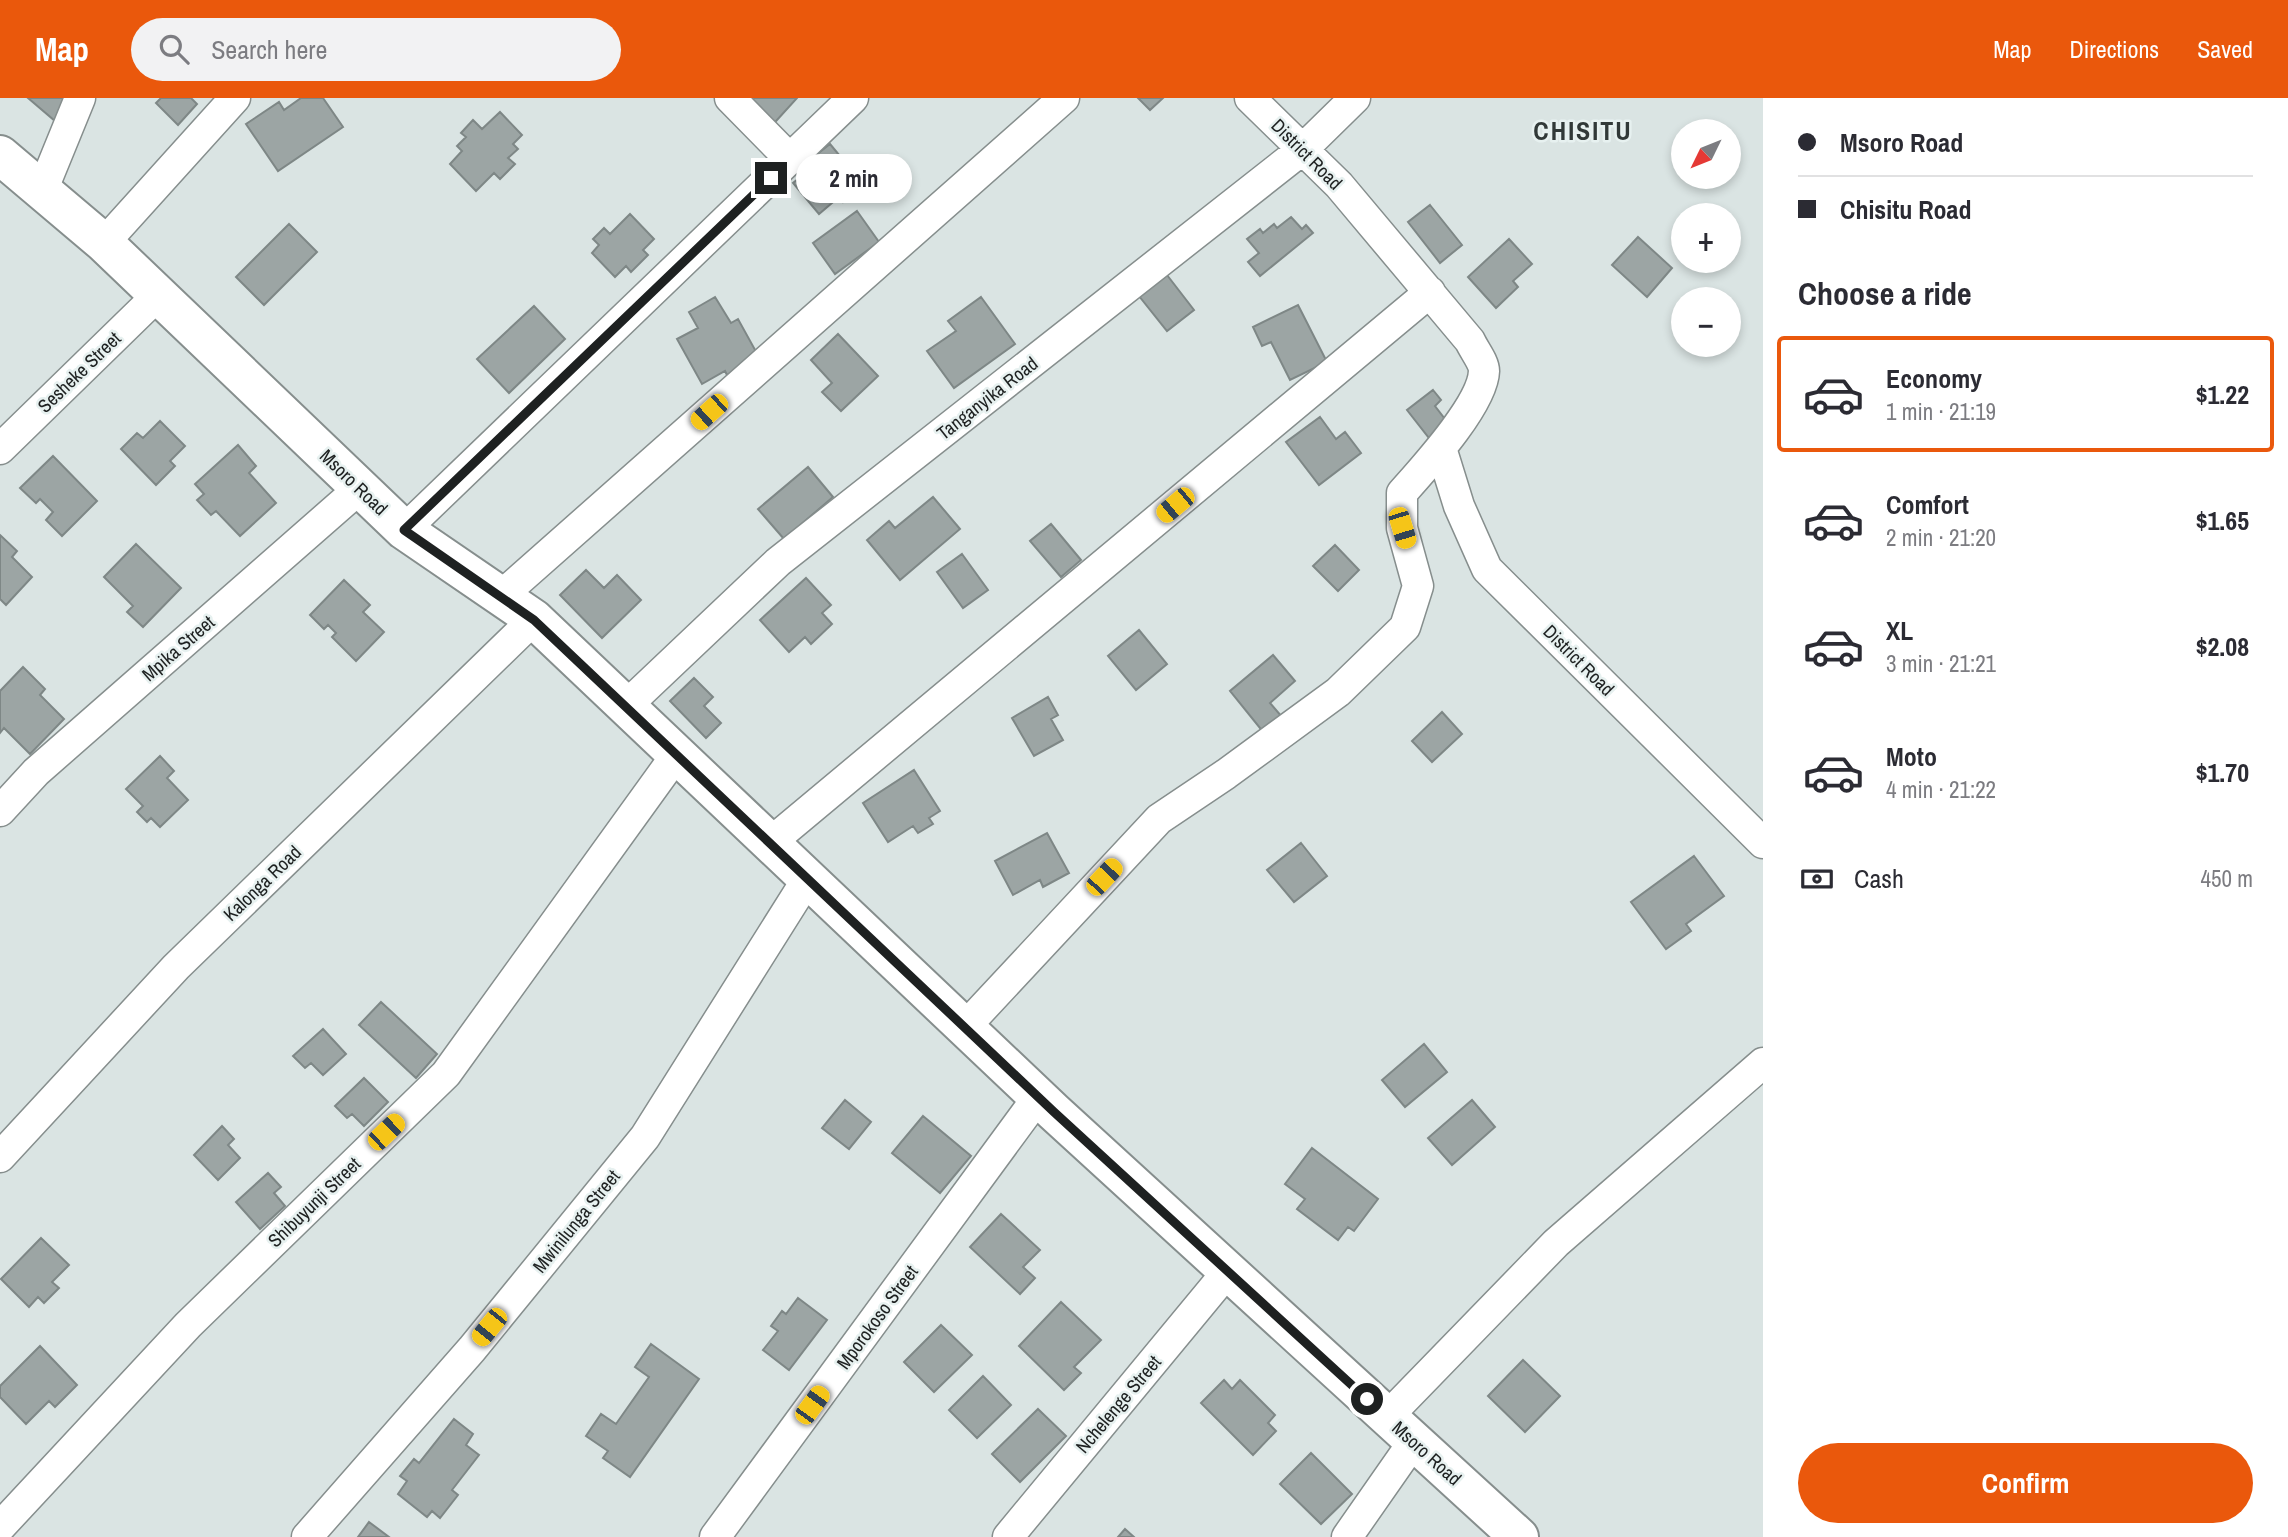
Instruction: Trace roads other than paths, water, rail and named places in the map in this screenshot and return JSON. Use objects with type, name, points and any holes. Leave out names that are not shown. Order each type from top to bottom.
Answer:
[{"type":"street","points":[[42,191],[80,98]]},
{"type":"street","points":[[104,243],[235,98]]},
{"type":"street","points":[[730,98],[790,159]]},
{"type":"street","points":[[404,530],[853,98]]},
{"type":"street","points":[[501,596],[1064,98]]},
{"type":"street","name":"District Road","points":[[964,1027],[1159,819],[1338,692],[1405,627],[1418,586],[1402,528],[1402,493],[1441,448],[1480,391],[1484,368],[1470,341],[1339,185],[1250,98]]},
{"type":"street","name":"Tanganyika Road","points":[[626,706],[778,562],[1303,149],[1355,98]]},
{"type":"street","name":"Msoro Road","points":[[0,155],[104,243],[404,530],[534,620],[1038,1097],[1519,1537]]},
{"type":"street","points":[[771,842],[1430,292]]},
{"type":"street","name":"Sesheke Street","points":[[0,449],[158,295]]},
{"type":"street","name":"District Road","points":[[1441,448],[1459,506],[1487,569],[1763,843]]},
{"type":"street","name":"Mpika Street","points":[[0,811],[36,772],[360,488]]},
{"type":"street","name":"Kalonga Road","points":[[0,1157],[176,967],[534,620]]},
{"type":"street","name":"Shibuyunji Street","points":[[0,1527],[188,1325],[446,1074],[677,754]]},
{"type":"street","name":"Mwinilunga Street","points":[[307,1537],[472,1349],[645,1137],[808,878]]},
{"type":"street","points":[[1347,1537],[1401,1429],[1556,1243],[1763,1063]]},
{"type":"street","name":"Mporokoso Street","points":[[715,1537],[1038,1097]]},
{"type":"street","name":"Nchelenge Street","points":[[1008,1537],[1228,1271]]},
{"type":"district","name":"CHISITU","points":[[1583,130]]}]
